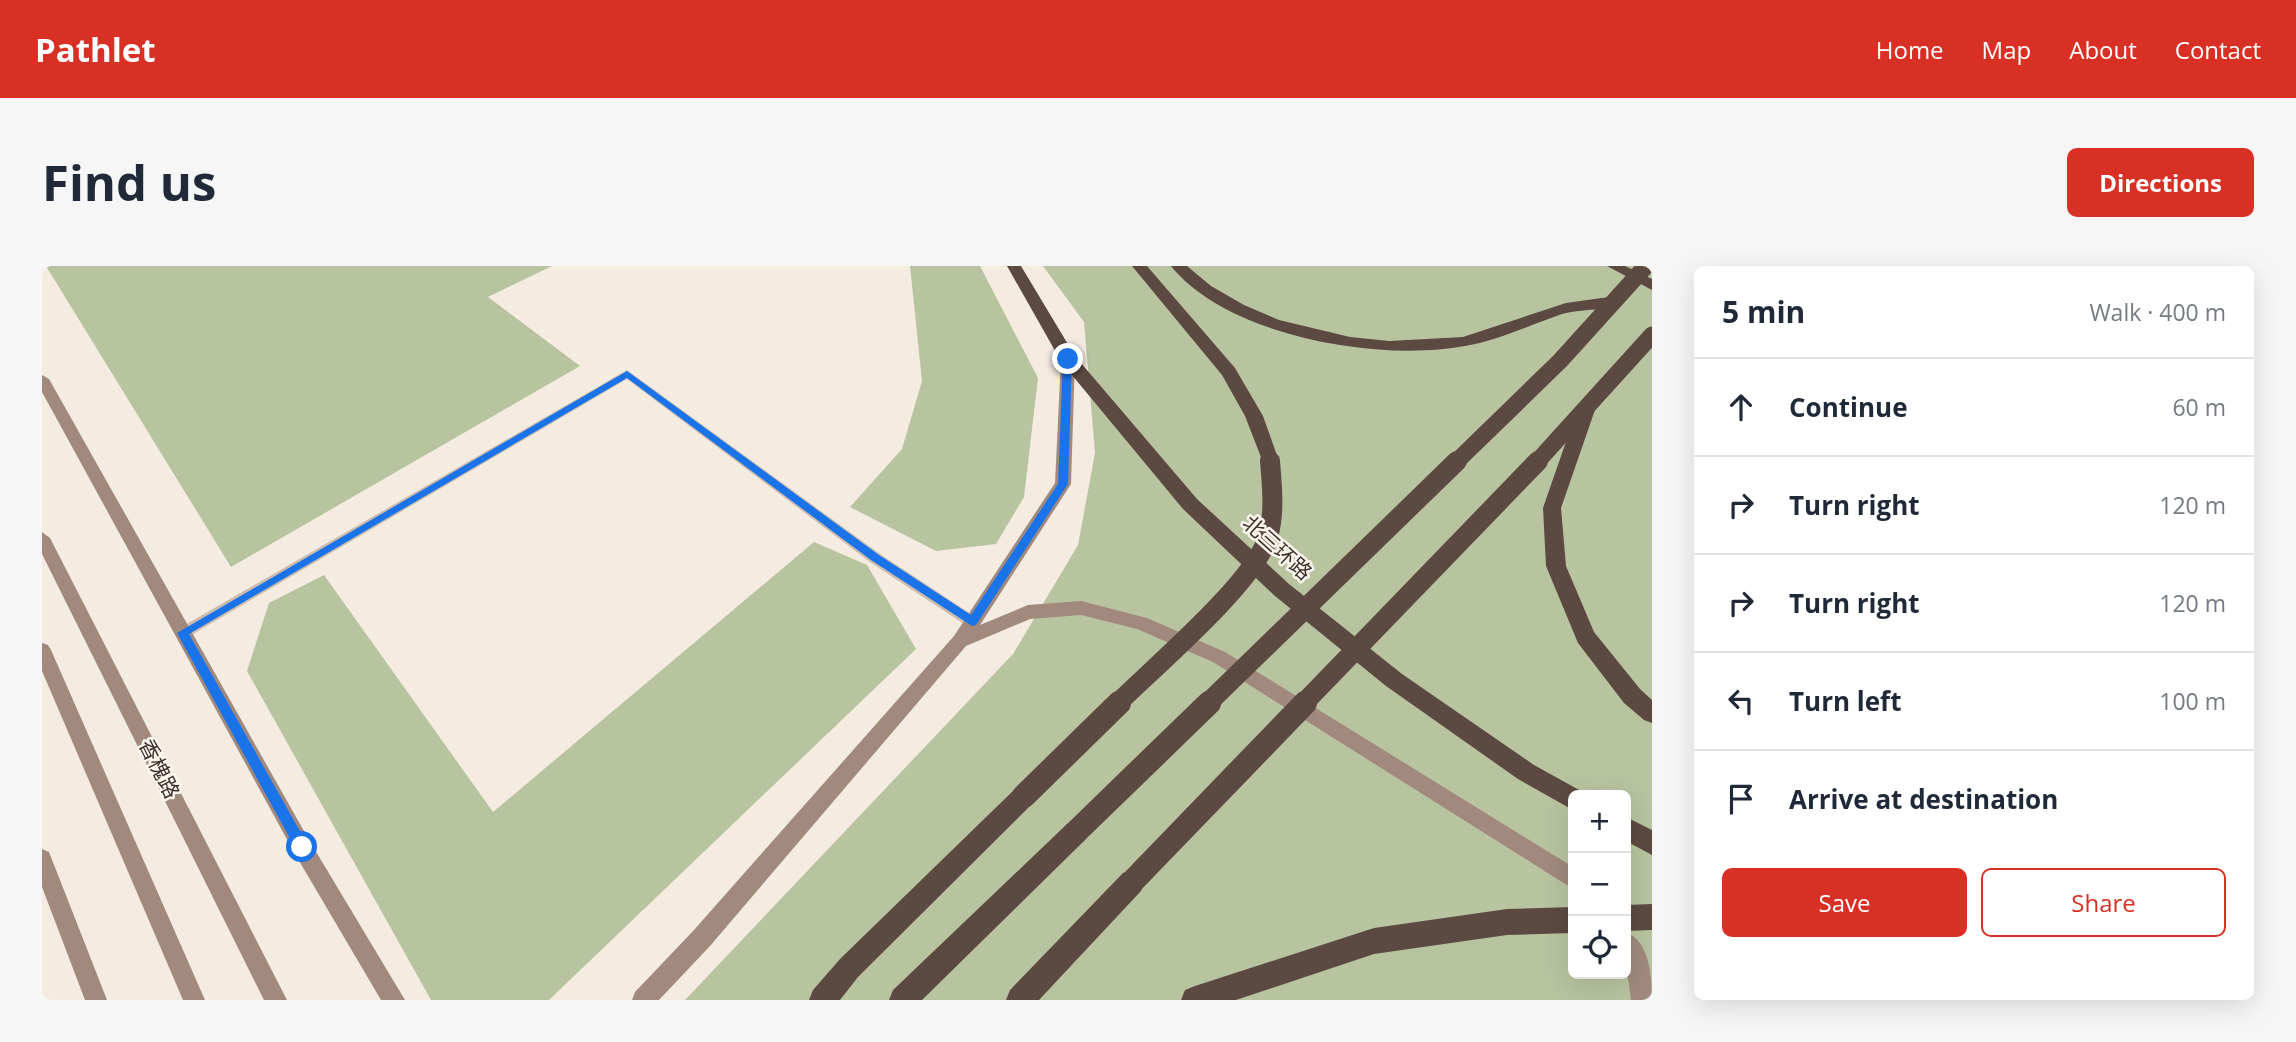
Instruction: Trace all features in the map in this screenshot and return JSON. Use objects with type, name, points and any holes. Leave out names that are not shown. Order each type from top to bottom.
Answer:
[{"type":"highway","name":"北三环路","points":[[1014,266],[1068,359],[1190,504],[1282,590],[1395,680],[1526,772],[1568,796]]},
{"type":"highway","points":[[823,1000],[849,968],[1244,579],[1268,538],[1273,498],[1270,461],[1254,416],[1228,372],[1139,266]]},
{"type":"highway","points":[[1178,266],[1192,279],[1240,308],[1280,325],[1322,337],[1390,346],[1462,342],[1493,334],[1561,309],[1616,301]]},
{"type":"highway","points":[[1614,266],[1652,285]]},
{"type":"highway","points":[[1637,266],[1652,276]]},
{"type":"highway","points":[[903,1000],[1550,371],[1646,266]]},
{"type":"highway","points":[[1020,1000],[1543,457],[1652,335]]},
{"type":"highway","points":[[1587,407],[1552,508],[1556,566],[1585,637],[1632,696],[1652,713]]},
{"type":"highway","points":[[1631,831],[1652,843]]},
{"type":"highway","points":[[1631,918],[1652,917]]},
{"type":"highway","points":[[1195,1000],[1374,941],[1507,922],[1568,920]]},
{"type":"main road","points":[[643,1000],[702,938],[960,641],[1063,484],[1068,359]]},
{"type":"main road","points":[[42,379],[302,847],[394,1000]]},
{"type":"main road","name":"香槐路","points":[[42,538],[275,1000]]},
{"type":"main road","points":[[960,641],[1028,612],[1081,608],[1141,623],[1219,657],[1568,876]]},
{"type":"main road","points":[[42,650],[194,1000]]},
{"type":"main road","points":[[42,859],[96,1000]]},
{"type":"main road","points":[[1631,951],[1637,960],[1642,1000]]},
{"type":"lane","points":[[183,633],[627,374],[875,558],[972,622]]},
{"type":"green space","points":[[46,266],[552,266],[488,297],[580,366],[231,567]]},
{"type":"green space","points":[[910,266],[980,266],[1038,378],[1024,497],[996,544],[936,551],[850,507],[902,449],[922,381]]},
{"type":"green space","points":[[1043,266],[1652,266],[1652,1000],[685,1000],[1013,654],[1078,545],[1095,453],[1084,322]]},
{"type":"green space","points":[[814,542],[867,565],[916,649],[549,1000],[431,1000],[247,671],[269,603],[324,575],[493,812]]},
{"type":"route","points":[[302,847],[183,633],[627,374],[875,558],[972,622],[1063,484],[1068,359]]}]
